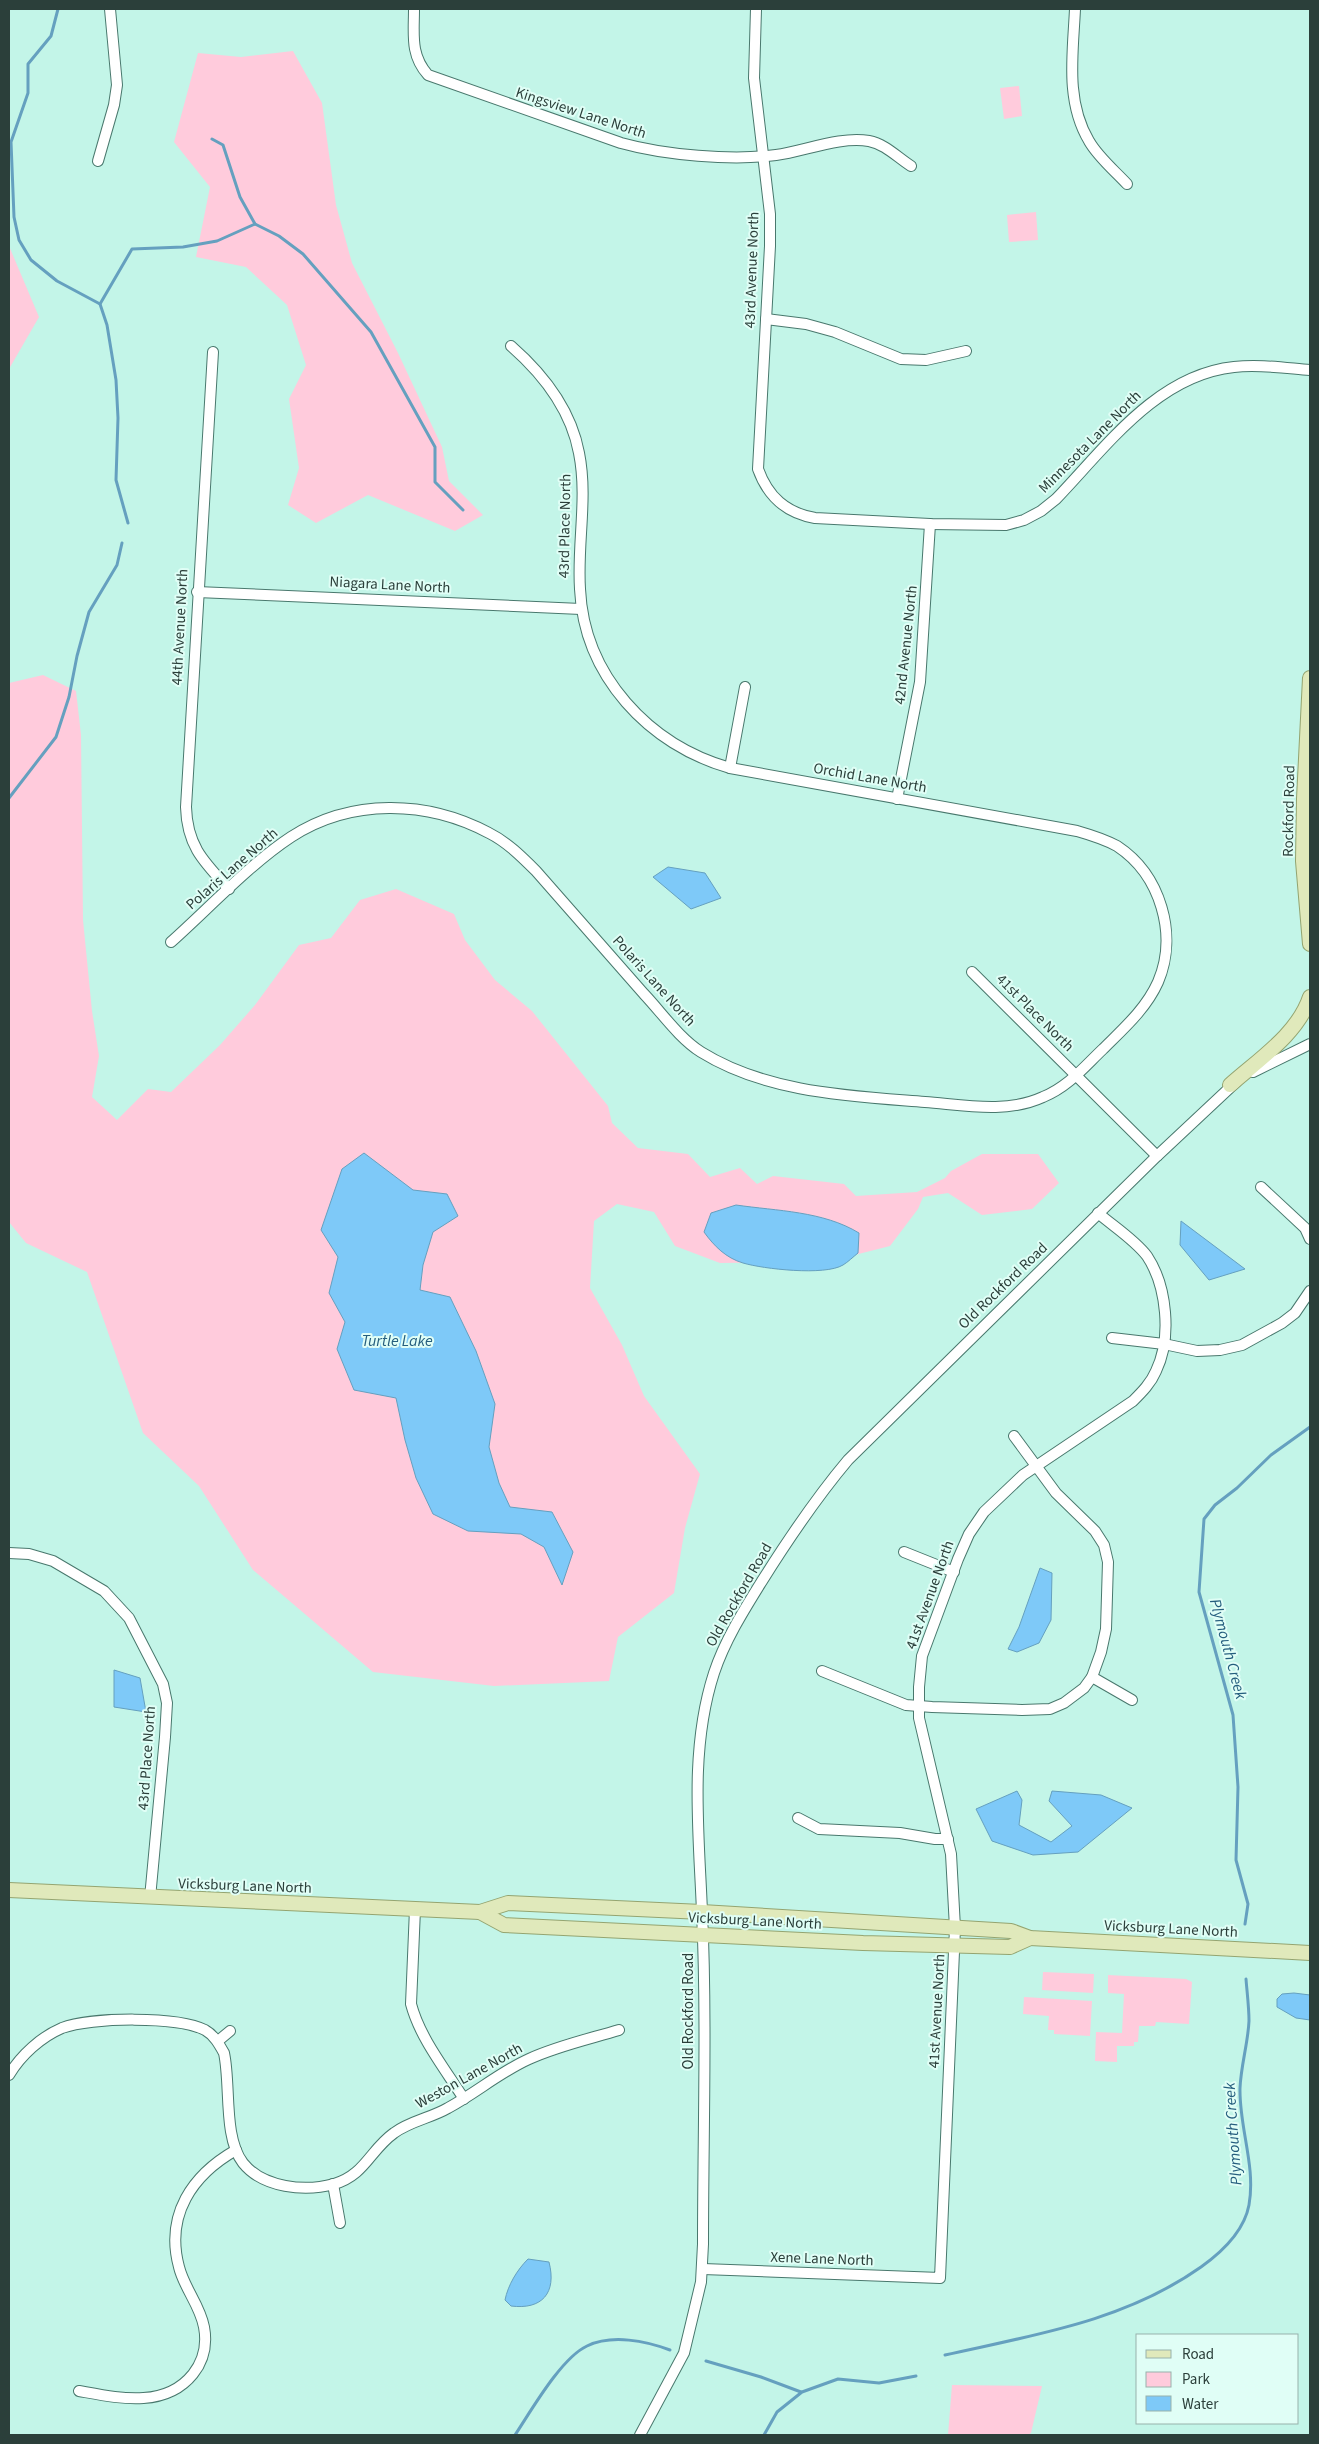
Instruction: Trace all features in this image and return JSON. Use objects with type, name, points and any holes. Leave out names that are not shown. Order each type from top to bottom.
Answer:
[{"type":"main road","name":"Rockford Road","points":[[1310,678],[1303,861],[1310,944]]},
{"type":"main road","points":[[1230,1085],[1293,1027],[1310,997]]},
{"type":"main road","name":"Vicksburg Lane North","points":[[9,1890],[480,1912],[508,1903],[702,1912],[1011,1931],[1030,1938],[1310,1953]]},
{"type":"main road","name":"Vicksburg Lane North","points":[[480,1912],[504,1925],[863,1943],[955,1944],[1010,1947],[1030,1938]]},
{"type":"street","points":[[98,161],[114,105],[117,85],[110,9]]},
{"type":"street","name":"Kingsview Lane North","points":[[414,9],[414,53],[419,65],[428,75],[647,150],[681,154],[763,157],[797,152],[844,140],[857,140],[882,145],[910,166]]},
{"type":"street","name":"43rd Avenue North","points":[[756,9],[754,78],[770,214],[758,454],[761,477],[774,498]]},
{"type":"street","points":[[1075,9],[1072,74],[1073,98],[1078,121],[1089,142],[1128,184]]},
{"type":"street","points":[[766,319],[806,324],[835,332],[901,359],[926,360],[966,351]]},
{"type":"street","name":"43rd Place North","points":[[511,346],[528,361],[560,402],[579,451],[584,504],[579,568],[581,609]]},
{"type":"street","name":"44th Avenue North","points":[[213,352],[197,592],[186,822],[189,836],[195,849],[229,889]]},
{"type":"street","name":"Minnesota Lane North","points":[[774,498],[786,508],[800,515],[815,518],[930,524],[1006,525],[1024,520],[1041,511],[1157,397],[1181,382],[1206,372],[1234,366],[1310,370]]},
{"type":"street","name":"42nd Avenue North","points":[[897,798],[920,682],[930,524]]},
{"type":"street","name":"Niagara Lane North","points":[[197,592],[581,609]]},
{"type":"street","name":"Orchid Lane North","points":[[581,609],[589,638],[601,666],[617,692],[637,716],[659,734],[685,751],[730,768],[1077,831],[1098,837],[1117,847],[1135,860],[1148,878],[1158,897],[1165,918],[1166,944],[1164,962],[1158,982],[1147,1002],[1076,1076]]},
{"type":"street","points":[[730,768],[745,687]]},
{"type":"street","name":"Polaris Lane North","points":[[171,942],[229,889],[291,837],[318,823],[346,813],[377,808],[406,808],[435,812],[463,820],[491,834],[515,851],[536,871],[683,1038],[698,1050],[732,1068],[774,1082],[843,1096],[986,1107],[1025,1104],[1060,1088],[1076,1076]]},
{"type":"street","name":"41st Place North","points":[[972,972],[1076,1076]]},
{"type":"street","name":"Old Rockford Road","points":[[643,2434],[684,2353],[703,2269],[703,1934],[698,1798],[700,1739],[705,1704],[714,1671],[728,1638],[794,1529],[820,1493],[848,1460],[1230,1085],[1264,1065],[1310,1044]]},
{"type":"street","points":[[1076,1076],[1157,1156]]},
{"type":"street","points":[[1261,1187],[1305,1228],[1310,1239]]},
{"type":"street","name":"41st Avenue North","points":[[940,2278],[955,1928],[951,1854],[925,1748],[919,1706],[922,1656],[969,1534],[984,1512],[1002,1492],[1037,1465],[1133,1401],[1147,1387],[1157,1370],[1164,1344],[1164,1311],[1158,1278],[1145,1254],[1098,1213]]},
{"type":"street","points":[[1112,1338],[1164,1344],[1197,1351],[1220,1350],[1242,1345],[1263,1336],[1288,1318],[1305,1300],[1310,1291]]},
{"type":"street","points":[[822,1671],[906,1705],[1022,1710],[1050,1709],[1076,1696],[1092,1677],[1101,1652],[1106,1629],[1108,1562],[1106,1554],[1095,1531],[1056,1493],[1014,1436]]},
{"type":"street","points":[[904,1552],[954,1572]]},
{"type":"street","name":"43rd Place North","points":[[9,1553],[29,1554],[53,1562],[104,1591],[129,1618],[163,1684],[166,1703],[165,1738],[150,1898]]},
{"type":"street","points":[[1092,1677],[1132,1700]]},
{"type":"street","points":[[798,1818],[819,1829],[900,1833],[935,1839],[948,1839]]},
{"type":"street","points":[[415,1909],[411,2004],[415,2019],[464,2099]]},
{"type":"street","points":[[9,2075],[24,2055],[41,2039],[62,2028],[83,2022],[107,2020],[181,2023],[195,2025],[207,2031],[218,2041],[230,2031]]},
{"type":"street","name":"Weston Lane North","points":[[218,2041],[224,2053],[227,2067],[231,2131],[236,2150],[243,2163],[255,2175],[271,2183],[287,2186],[333,2184],[348,2179],[361,2170],[393,2134],[464,2099],[510,2069],[529,2059],[619,2030]]},
{"type":"street","points":[[79,2391],[111,2396],[159,2397],[173,2392],[186,2382],[196,2370],[203,2357],[204,2326],[179,2267],[176,2228],[181,2208],[190,2190],[203,2173],[218,2160],[236,2150]]},
{"type":"street","points":[[333,2184],[340,2223]]},
{"type":"street","name":"Xene Lane North","points":[[703,2269],[940,2278]]},
{"type":"green space","points":[[293,51],[322,103],[336,205],[352,263],[398,353],[442,447],[449,481],[483,515],[455,531],[368,495],[316,523],[288,505],[299,468],[289,399],[306,365],[287,305],[246,267],[196,257],[210,187],[174,142],[198,53],[241,57]]},
{"type":"green space","points":[[1019,86],[1022,116],[1004,119],[1000,88]]},
{"type":"green space","points":[[1036,212],[1038,240],[1009,242],[1007,215]]},
{"type":"green space","points":[[9,246],[39,317],[9,369]]},
{"type":"green space","points":[[43,675],[76,691],[81,735],[83,920],[92,1011],[99,1056],[92,1097],[117,1120],[148,1089],[171,1092],[220,1045],[255,1005],[299,945],[331,938],[360,900],[396,889],[454,914],[465,940],[495,980],[532,1011],[608,1106],[612,1123],[638,1148],[688,1154],[710,1177],[740,1168],[757,1184],[773,1176],[844,1184],[856,1196],[917,1192],[945,1178],[951,1171],[982,1154],[1038,1154],[1059,1183],[1032,1209],[982,1215],[948,1193],[923,1197],[918,1209],[890,1246],[827,1262],[720,1263],[675,1246],[654,1212],[617,1204],[594,1221],[590,1288],[622,1345],[644,1396],[700,1474],[685,1528],[674,1593],[618,1637],[609,1681],[494,1686],[373,1672],[253,1570],[199,1486],[143,1433],[87,1272],[26,1243],[9,1222],[9,683]]},
{"type":"green space","points":[[1043,1972],[1094,1974],[1093,1993],[1042,1990]]},
{"type":"green space","points":[[1108,1975],[1186,1979],[1192,1982],[1189,2024],[1156,2022],[1155,2026],[1139,2026],[1138,2042],[1134,2042],[1134,2046],[1117,2046],[1117,2062],[1095,2061],[1096,2032],[1122,2033],[1124,1994],[1108,1993]]},
{"type":"green space","points":[[1024,1997],[1092,2001],[1090,2036],[1054,2034],[1054,2030],[1048,2030],[1049,2016],[1023,2014]]},
{"type":"green space","points":[[952,2385],[1042,2386],[1031,2433],[1028,2435],[948,2435]]},
{"type":"water","points":[[668,867],[705,873],[721,898],[691,909],[653,877]]},
{"type":"water","name":"Turtle Lake","points":[[364,1153],[413,1190],[447,1194],[458,1216],[433,1232],[423,1265],[420,1290],[450,1297],[476,1351],[495,1404],[489,1447],[499,1483],[510,1507],[552,1512],[573,1552],[562,1585],[544,1547],[521,1534],[468,1531],[433,1514],[416,1478],[396,1398],[354,1390],[337,1349],[345,1322],[329,1293],[338,1257],[321,1230],[342,1169]]},
{"type":"water","points":[[736,1205],[799,1213],[830,1220],[859,1233],[858,1253],[843,1265],[809,1271],[779,1269],[737,1261],[721,1251],[704,1232],[711,1213]]},
{"type":"water","points":[[1181,1221],[1245,1269],[1209,1280],[1180,1245]]},
{"type":"water","points":[[1040,1568],[1052,1573],[1051,1620],[1039,1643],[1017,1652],[1008,1649],[1019,1627]]},
{"type":"water","points":[[114,1670],[140,1678],[146,1712],[114,1707]]},
{"type":"water","points":[[1017,1791],[1022,1800],[1019,1825],[1051,1842],[1072,1826],[1049,1801],[1052,1791],[1101,1795],[1132,1808],[1078,1852],[1033,1855],[992,1841],[976,1809]]},
{"type":"water","points":[[1282,1994],[1310,1995],[1310,2020],[1296,2018],[1277,2007],[1277,1999]]},
{"type":"water","points":[[528,2259],[549,2262],[551,2283],[549,2291],[539,2302],[522,2307],[511,2306],[505,2300],[508,2289],[520,2268]]},
{"type":"waterway","points":[[58,9],[51,36],[28,64],[28,93],[11,142],[14,217],[19,240],[31,260],[57,281],[100,304],[107,325],[116,380],[118,418],[116,480],[128,523]]},
{"type":"waterway","points":[[212,139],[223,145],[240,197],[255,224]]},
{"type":"waterway","points":[[100,304],[132,249],[183,247],[217,241],[255,224],[279,236],[303,254],[371,332],[435,447],[435,482],[463,510]]},
{"type":"waterway","points":[[9,798],[56,737],[69,697],[77,656],[89,612],[117,565],[122,543]]},
{"type":"waterway","name":"Plymouth Creek","points":[[1245,1924],[1248,1904],[1236,1860],[1238,1787],[1233,1715],[1199,1592],[1204,1519],[1215,1505],[1237,1488],[1271,1455],[1310,1427]]},
{"type":"waterway","name":"Plymouth Creek","points":[[945,2355],[1078,2324],[1141,2301],[1201,2267],[1224,2248],[1237,2233],[1246,2215],[1251,2190],[1249,2161],[1240,2103],[1240,2088],[1249,2021],[1246,1979]]},
{"type":"waterway","points":[[515,2435],[557,2373],[577,2352],[587,2346],[607,2340],[629,2340],[670,2350]]},
{"type":"waterway","points":[[706,2361],[761,2377],[801,2392]]},
{"type":"waterway","name":"Plymouth Creek","points":[[764,2435],[777,2412],[802,2392],[838,2379],[879,2383],[916,2376]]}]
